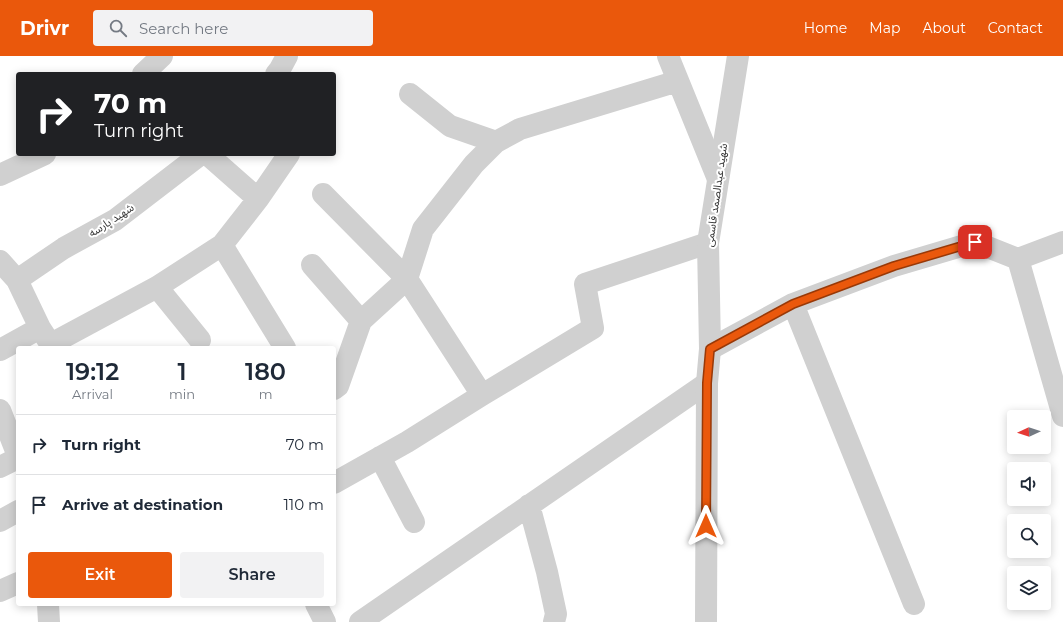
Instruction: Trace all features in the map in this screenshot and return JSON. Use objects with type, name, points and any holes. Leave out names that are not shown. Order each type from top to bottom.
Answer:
[{"type":"street","points":[[145,72],[162,56]]},
{"type":"street","points":[[278,72],[287,56]]},
{"type":"street","points":[[668,56],[718,179]]},
{"type":"street","name":"شهید عبدالصمد قاسمی","points":[[706,622],[707,383],[710,349],[708,243],[738,56]]},
{"type":"street","points":[[336,388],[338,386],[361,321],[407,279],[423,229],[474,164],[496,142],[520,129],[678,81]]},
{"type":"street","points":[[410,94],[450,126],[496,142]]},
{"type":"street","points":[[0,175],[41,156]]},
{"type":"street","name":"شهید پارسه","points":[[17,280],[64,248],[115,220],[198,156]]},
{"type":"street","points":[[209,156],[258,199]]},
{"type":"street","points":[[19,346],[48,340],[157,287],[222,245],[258,199],[288,156]]},
{"type":"street","points":[[323,194],[407,279],[482,395]]},
{"type":"street","points":[[710,349],[793,304],[894,266],[975,242],[1018,260],[1063,242]]},
{"type":"street","points":[[336,481],[408,442],[593,328],[585,284],[708,243]]},
{"type":"street","points":[[222,245],[284,346]]},
{"type":"street","points":[[1018,260],[1063,416]]},
{"type":"street","points":[[0,261],[17,280],[48,340]]},
{"type":"street","points":[[312,264],[361,321]]},
{"type":"street","points":[[157,287],[200,340]]},
{"type":"street","points":[[793,304],[914,604]]},
{"type":"street","points":[[0,350],[16,347]]},
{"type":"street","points":[[360,622],[707,383]]},
{"type":"street","points":[[0,410],[16,452]]},
{"type":"street","points":[[380,457],[414,522]]},
{"type":"street","points":[[0,467],[16,458]]},
{"type":"street","points":[[529,505],[547,572],[556,614],[554,622]]},
{"type":"street","points":[[0,521],[16,512]]},
{"type":"street","points":[[0,591],[16,584]]},
{"type":"street","points":[[48,606],[49,622]]},
{"type":"street","points":[[317,606],[325,622]]},
{"type":"route","points":[[706,526],[707,383],[710,349],[793,304],[894,266],[975,242]]}]
